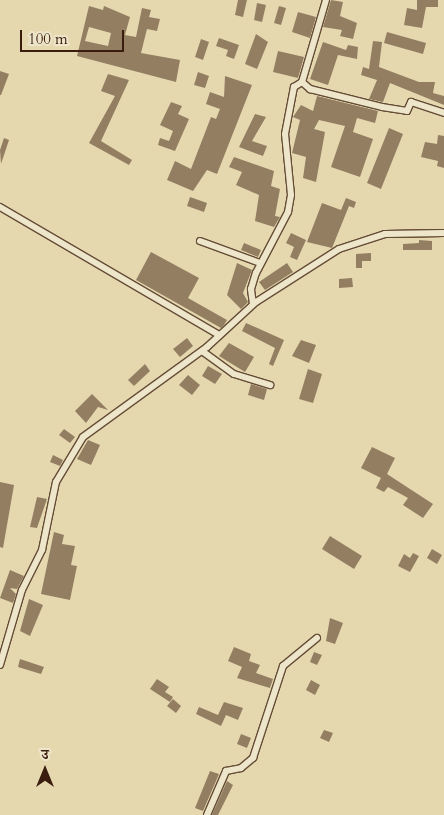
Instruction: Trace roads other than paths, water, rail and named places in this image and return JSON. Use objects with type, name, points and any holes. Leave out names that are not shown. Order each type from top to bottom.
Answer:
[{"type":"street","points":[[253,304],[250,289],[260,263],[288,212],[291,195],[285,134],[294,86],[302,82],[326,0]]},
{"type":"street","points":[[302,82],[310,89],[382,106],[407,111],[411,102],[444,112]]},
{"type":"street","points":[[0,207],[219,336]]},
{"type":"street","points":[[0,665],[22,590],[42,550],[56,482],[83,437],[202,351],[253,304],[339,249],[385,234],[444,233]]},
{"type":"street","points":[[200,241],[260,263]]},
{"type":"street","points":[[202,351],[234,374],[270,385]]},
{"type":"street","points":[[207,815],[226,771],[241,768],[252,758],[283,666],[317,638]]}]
